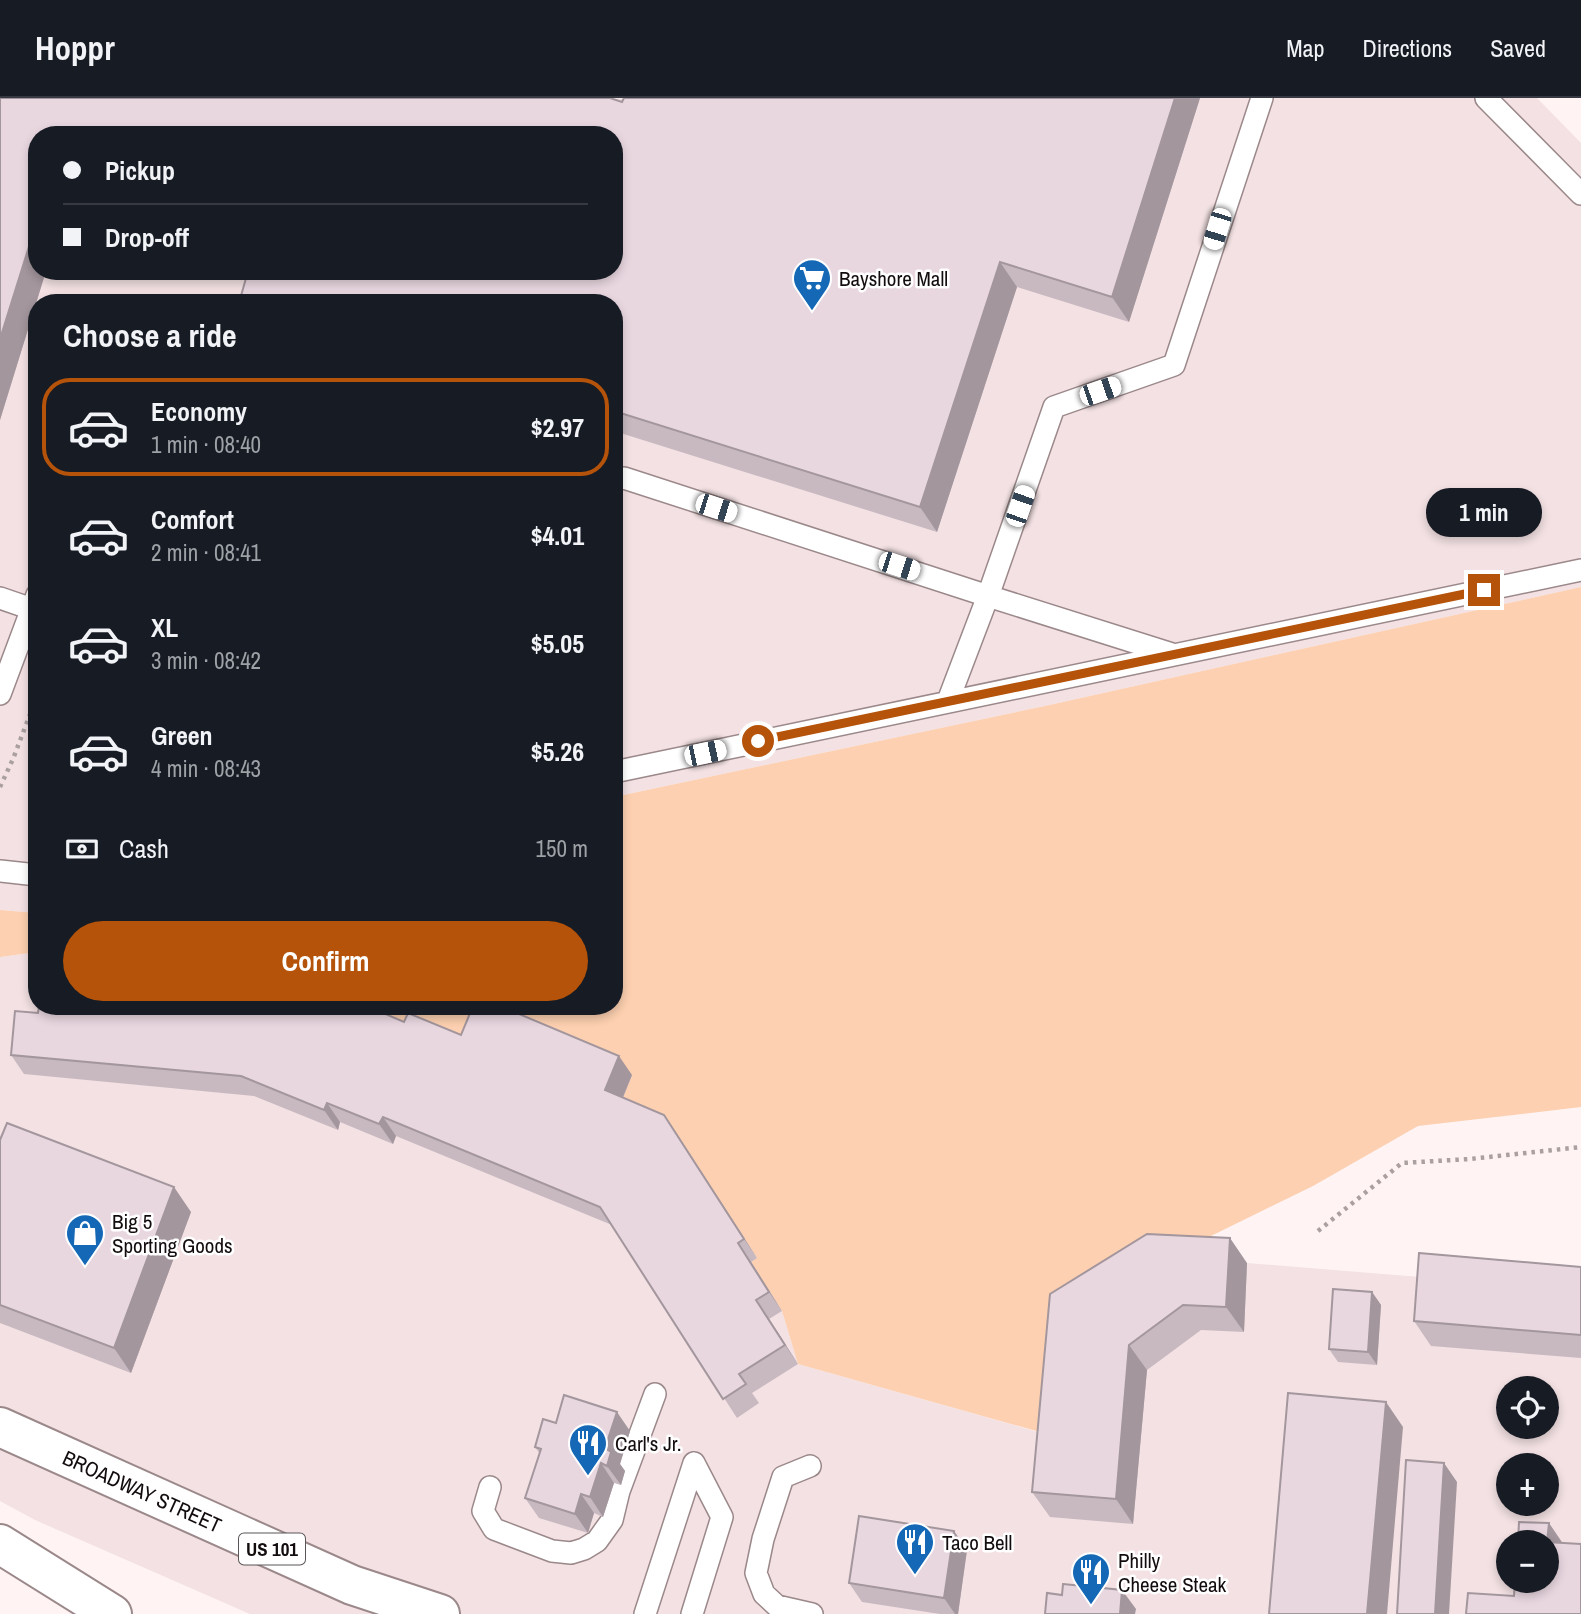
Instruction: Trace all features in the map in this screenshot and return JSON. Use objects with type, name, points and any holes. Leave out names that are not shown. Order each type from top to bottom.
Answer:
[{"type":"main road","name":"BROADWAY STREET","points":[[2,1430],[352,1585],[440,1614]]},
{"type":"main road","points":[[1,1544],[112,1614]]},
{"type":"lane","points":[[948,701],[1054,407],[1174,365],[1262,98]]},
{"type":"lane","points":[[1486,98],[1581,194]]},
{"type":"lane","points":[[623,478],[1174,654]]},
{"type":"lane","points":[[623,770],[1581,570]]},
{"type":"lane","points":[[0,598],[28,601]]},
{"type":"lane","points":[[0,694],[28,618]]},
{"type":"lane","points":[[0,871],[28,874]]},
{"type":"lane","points":[[490,1488],[483,1511],[494,1528],[552,1551],[571,1553],[584,1549],[597,1541],[612,1520],[619,1491],[656,1394]]},
{"type":"lane","points":[[645,1614],[694,1463],[722,1517],[692,1614]]},
{"type":"lane","points":[[810,1466],[783,1477],[755,1573],[764,1594],[777,1606],[812,1614]]},
{"type":"path","points":[[0,786],[28,718]]},
{"type":"path","points":[[1318,1231],[1402,1163],[1581,1147]]},
{"type":"shaded area","points":[[0,98],[1537,98],[1581,143],[1581,587],[1045,706],[623,795],[623,294],[28,294],[28,912],[0,910]]},
{"type":"shaded area","points":[[1581,587],[1581,1107],[1418,1126],[1313,1186],[1164,1259],[1054,1436],[798,1364],[782,1311],[751,1262],[757,1258],[677,1134],[618,1109],[632,1075],[475,1054],[330,1015],[623,1015],[623,795],[1045,706]]},
{"type":"shaded area","points":[[0,910],[28,912],[28,953],[0,957]]},
{"type":"shaded area","points":[[28,953],[28,1015],[340,1015],[632,1075],[677,1134],[757,1258],[782,1311],[798,1364],[1045,1434],[1164,1259],[1247,1263],[1581,1290],[1581,1614],[250,1614],[35,1520],[0,1501],[0,957]]},
{"type":"building","name":"Bayshore Mall","points":[[0,98],[610,98],[622,102],[624,98],[1175,98],[1112,297],[1000,262],[920,507],[623,414],[623,294],[242,294],[245,280],[623,280],[623,126],[28,126],[28,250],[0,339]]},
{"type":"building","points":[[15,1011],[28,1012],[28,1015],[388,1015],[404,1022],[407,1015],[413,1015],[461,1035],[469,1015],[521,1015],[619,1056],[605,1090],[664,1115],[744,1239],[738,1243],[769,1292],[756,1300],[785,1345],[739,1374],[746,1384],[723,1399],[600,1207],[383,1117],[379,1124],[327,1103],[324,1110],[241,1076],[11,1055]]},
{"type":"building","name":"Big 5 Sporting Goods","points":[[7,1123],[174,1187],[114,1348],[0,1305],[0,1140]]},
{"type":"building","points":[[1147,1234],[1230,1238],[1226,1307],[1183,1305],[1129,1345],[1116,1499],[1032,1492],[1050,1294]]},
{"type":"building","points":[[1419,1253],[1581,1267],[1581,1335],[1414,1321]]},
{"type":"building","points":[[1333,1289],[1372,1292],[1368,1352],[1329,1349]]},
{"type":"building","points":[[1288,1393],[1386,1402],[1367,1614],[1269,1614]]},
{"type":"building","points":[[564,1395],[617,1412],[605,1448],[611,1452],[607,1466],[601,1463],[590,1497],[581,1494],[575,1514],[525,1498],[541,1449],[535,1447],[543,1419],[556,1423]]},
{"type":"building","points":[[1406,1460],[1444,1463],[1435,1614],[1397,1614]]},
{"type":"building","name":"Taco Bell","points":[[859,1516],[954,1531],[944,1598],[849,1583]]},
{"type":"building","points":[[1519,1522],[1549,1523],[1548,1530],[1519,1530]]},
{"type":"building","points":[[1559,1543],[1581,1544],[1581,1614],[1466,1614],[1468,1593],[1514,1596],[1514,1593],[1559,1593]]},
{"type":"building","points":[[1063,1584],[1122,1590],[1120,1614],[1045,1614],[1047,1593],[1062,1595]]},
{"type":"place","name":"Bayshore Mall","points":[[812,312]]},
{"type":"place","name":"Big 5 Sporting Goods","points":[[85,1267]]},
{"type":"place","name":"Carl's Jr.","points":[[588,1477]]},
{"type":"place","name":"Taco Bell","points":[[915,1576]]},
{"type":"place","name":"Philly Cheese Steak","points":[[1091,1606]]},
{"type":"route","points":[[758,741],[1484,590]]}]
